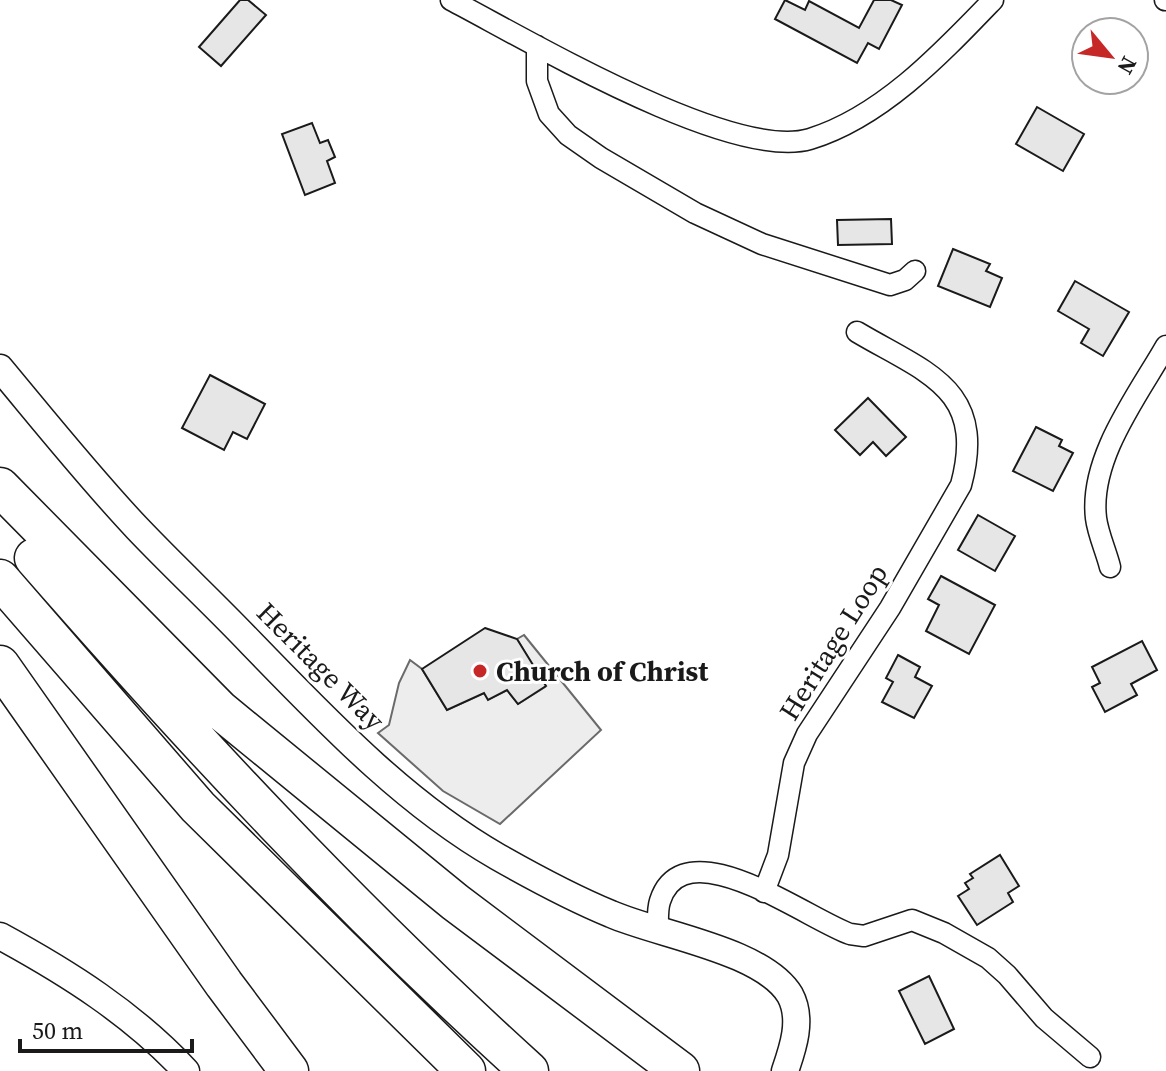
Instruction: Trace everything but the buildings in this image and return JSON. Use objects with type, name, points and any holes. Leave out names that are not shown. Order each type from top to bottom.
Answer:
[{"type":"highway","points":[[0,487],[220,710],[455,902],[680,1071]]},
{"type":"highway","points":[[0,514],[118,654],[331,885],[529,1071]]},
{"type":"highway","points":[[0,579],[198,807],[466,1071]]},
{"type":"highway","points":[[0,665],[224,984],[289,1071]]},
{"type":"street","points":[[451,0],[537,46],[704,124],[732,134],[784,143],[808,139],[864,112],[913,77],[993,0]]},
{"type":"street","points":[[537,46],[537,81],[549,114],[568,135],[641,183],[762,244],[890,285],[905,280],[915,271]]},
{"type":"street","name":"Heritage Loop","points":[[764,892],[778,855],[794,763],[807,734],[890,608],[961,485],[967,463],[969,434],[961,409],[944,385],[913,362],[857,332]]},
{"type":"street","points":[[1110,567],[1096,519],[1098,486],[1107,454],[1166,346]]},
{"type":"street","name":"Heritage Way","points":[[0,368],[136,527],[298,693],[388,777],[489,852],[564,893],[658,932],[741,959],[778,979],[791,997],[796,1016],[795,1043],[785,1071]]},
{"type":"street","points":[[658,932],[659,902],[668,887],[682,874],[712,872],[764,892],[850,934],[864,936],[912,920],[964,942],[1007,975],[1044,1018],[1090,1057]]},
{"type":"street","points":[[0,936],[93,991],[126,1016],[186,1071]]},
{"type":"shaded area","points":[[524,635],[601,730],[500,824],[443,791],[378,733],[389,725],[399,683],[410,660],[422,669],[447,710],[484,693],[489,699],[507,690],[518,704],[545,687],[517,639]]},
{"type":"place","name":"Church of Christ","points":[[480,671]]}]
